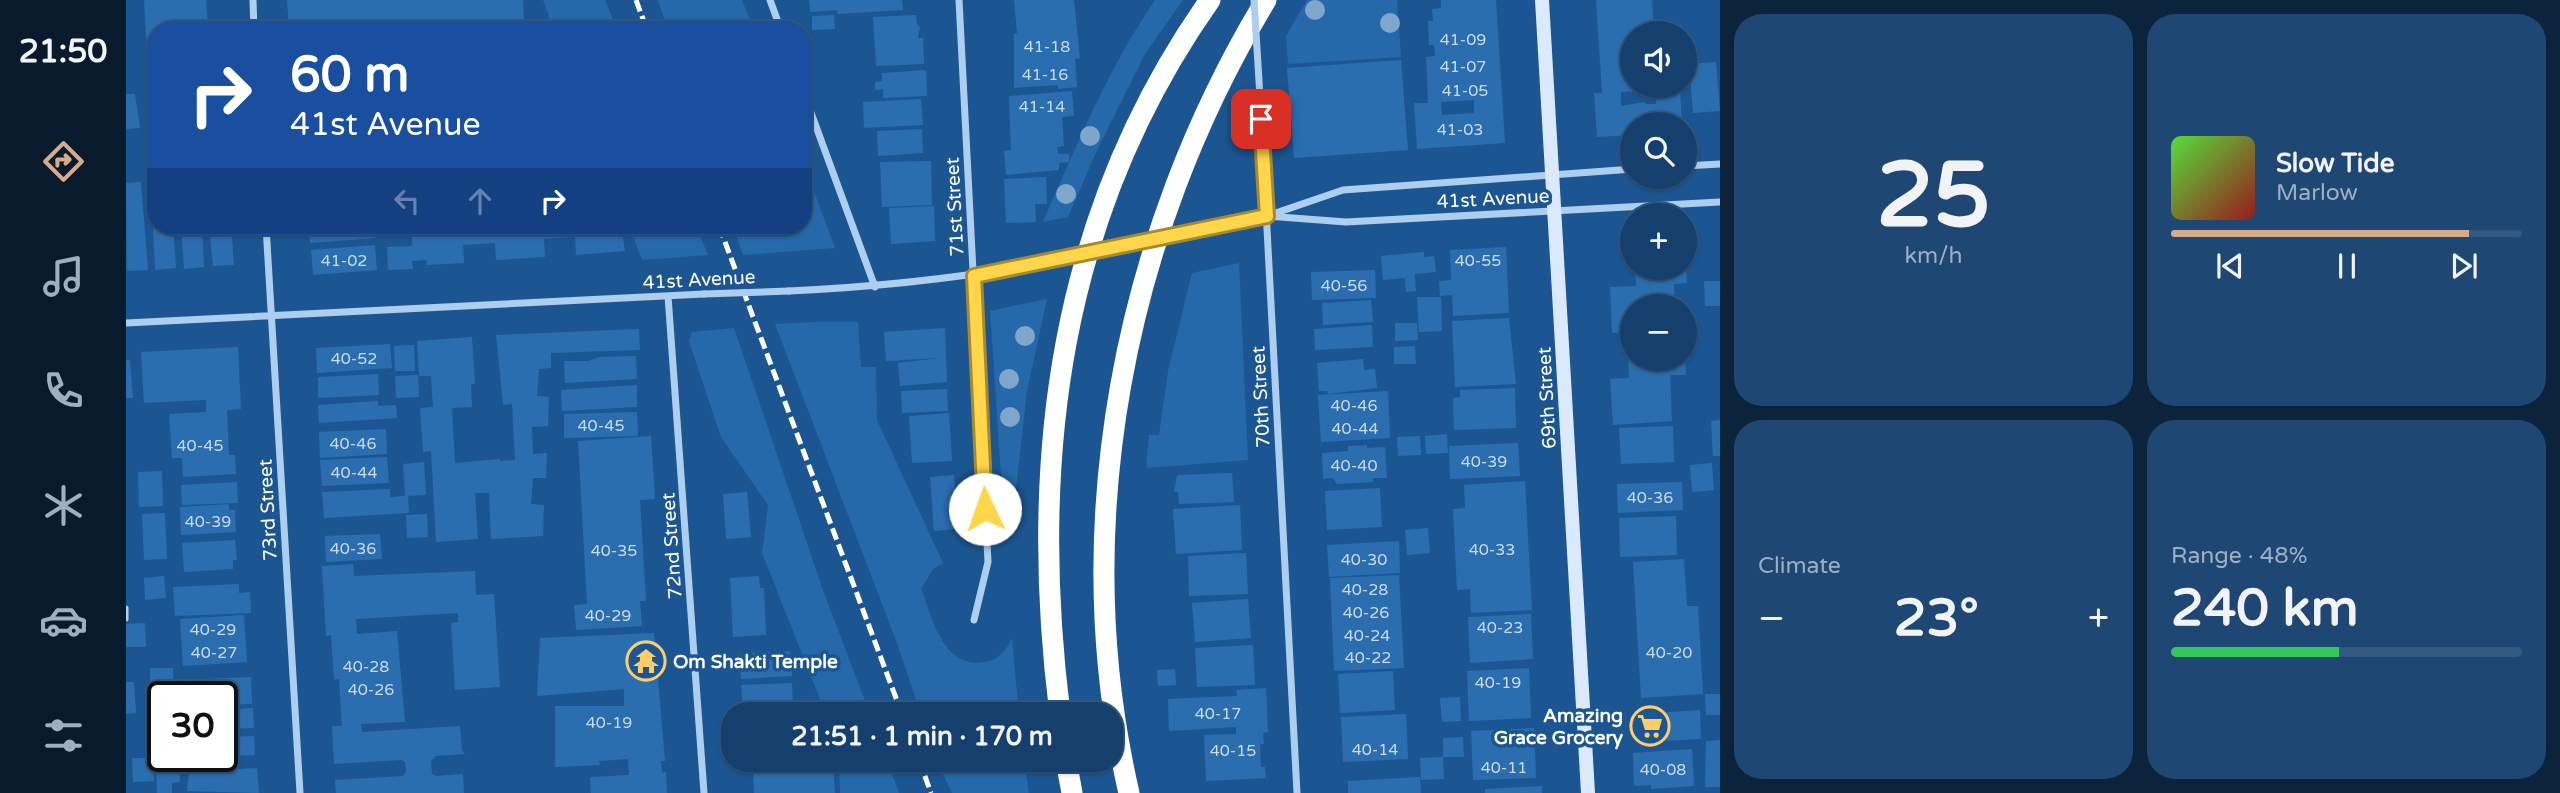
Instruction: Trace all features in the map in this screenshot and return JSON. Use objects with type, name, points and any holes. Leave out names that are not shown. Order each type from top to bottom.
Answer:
[{"type":"highway","points":[[1059,702],[1052,649],[1047,514],[1053,416],[1069,322],[1101,215],[1138,123],[1175,54],[1210,0]]},
{"type":"highway","points":[[1129,793],[1112,699],[1105,612],[1105,505],[1116,407],[1138,302],[1159,234],[1228,64],[1266,0]]},
{"type":"highway","points":[[1068,772],[1072,793]]},
{"type":"street","points":[[253,0],[254,21]]},
{"type":"street","points":[[770,0],[778,21]]},
{"type":"street","name":"71st Street","points":[[959,0],[988,562],[974,620]]},
{"type":"street","name":"70th Street","points":[[1254,0],[1297,793]]},
{"type":"street","name":"69th Street","points":[[1542,0],[1588,793]]},
{"type":"street","points":[[812,115],[875,287]]},
{"type":"street","points":[[1697,165],[1720,164]]},
{"type":"street","name":"41st Avenue","points":[[126,323],[875,287],[974,276],[1267,216],[1343,190],[1620,170]]},
{"type":"street","name":"41st Avenue","points":[[1267,216],[1346,222],[1720,202]]},
{"type":"street","name":"73rd Street","points":[[266,235],[300,793]]},
{"type":"street","name":"72nd Street","points":[[668,296],[704,793]]},
{"type":"lane","points":[[126,608],[126,619]]},
{"type":"shaded area","points":[[543,0],[605,0],[613,21],[551,21]]},
{"type":"shaded area","points":[[658,0],[742,0],[750,21],[665,21]]},
{"type":"shaded area","points":[[1155,0],[1183,0],[1145,54],[1098,148],[1068,217],[1043,222],[1122,53]]},
{"type":"shaded area","points":[[1307,0],[1397,0],[1401,57],[1288,64],[1286,36]]},
{"type":"shaded area","points":[[812,186],[835,248],[743,255],[736,235],[812,235]]},
{"type":"shaded area","points":[[632,235],[700,235],[708,255],[642,260]]},
{"type":"shaded area","points":[[1239,263],[1248,460],[1146,468],[1149,435],[1159,435],[1168,371],[1192,273]]},
{"type":"shaded area","points":[[1047,299],[1027,391],[1011,534],[1005,536],[990,311]]},
{"type":"shaded area","points":[[858,322],[861,367],[876,367],[877,420],[943,563],[933,569],[921,589],[935,627],[949,650],[970,662],[984,662],[998,657],[1012,638],[1018,702],[917,702],[775,324]]},
{"type":"shaded area","points":[[734,328],[824,593],[865,702],[821,702],[762,553],[768,505],[721,437],[689,341],[692,332]]},
{"type":"shaded area","points":[[839,772],[891,772],[899,793],[840,793]]},
{"type":"shaded area","points":[[942,772],[1026,772],[1029,793],[952,793]]},
{"type":"building","points":[[144,0],[206,0],[207,21],[147,21],[147,55]]},
{"type":"building","points":[[287,0],[523,0],[524,21],[288,21]]},
{"type":"building","points":[[809,0],[902,0],[903,10],[838,14],[837,10],[810,12]]},
{"type":"building","points":[[1014,0],[1074,0],[1080,58],[1075,59],[1077,87],[1058,89],[1058,85],[1014,88],[1014,34],[1017,33]]},
{"type":"building","points":[[1441,0],[1496,0],[1505,143],[1417,149],[1414,103],[1428,103],[1426,57],[1435,56],[1434,45],[1429,45],[1428,21],[1433,21],[1432,9],[1441,8]],"holes":[[[1474,100],[1474,113],[1442,115],[1441,102]]]},
{"type":"building","points":[[1596,0],[1652,0],[1653,21],[1620,21],[1621,106],[1645,102],[1656,104],[1656,98],[1681,98],[1681,112],[1620,112],[1620,136],[1597,137],[1594,93],[1602,93]]},
{"type":"building","points":[[834,15],[835,29],[812,30],[812,16]]},
{"type":"building","points":[[916,15],[920,27],[918,38],[923,38],[924,64],[876,66],[873,17]]},
{"type":"building","points":[[1401,60],[1408,150],[1294,158],[1287,68]]},
{"type":"building","points":[[1716,62],[1720,111],[1693,112],[1692,98],[1697,98],[1697,63]]},
{"type":"building","points":[[926,70],[927,96],[883,98],[883,89],[875,90],[875,82],[882,81],[882,73]]},
{"type":"building","points":[[1072,91],[1074,116],[1062,117],[1064,146],[1057,147],[1058,154],[1069,154],[1069,162],[1059,163],[1059,170],[1006,175],[1004,151],[1011,150],[1009,96]]},
{"type":"building","points":[[126,94],[135,94],[140,128],[126,129]]},
{"type":"building","points":[[921,99],[923,125],[864,128],[863,102]]},
{"type":"building","points":[[922,129],[923,153],[878,156],[877,131]]},
{"type":"building","points":[[931,161],[932,205],[882,207],[880,162]]},
{"type":"building","points":[[1046,177],[1047,204],[1035,204],[1036,222],[1006,223],[1004,179]]},
{"type":"building","points":[[141,182],[148,270],[127,271],[126,183]]},
{"type":"building","points":[[934,206],[935,241],[891,244],[889,208]]},
{"type":"building","points":[[153,235],[174,235],[176,268],[155,270]]},
{"type":"building","points":[[182,235],[202,235],[204,267],[184,269]]},
{"type":"building","points":[[210,235],[232,235],[234,265],[213,266]]},
{"type":"building","points":[[310,235],[376,235],[376,238],[310,243]]},
{"type":"building","points":[[411,235],[622,235],[625,251],[576,255],[575,237],[544,239],[545,257],[496,260],[495,243],[463,245],[464,263],[427,265],[426,260],[412,261],[413,269],[388,270],[387,247],[412,246]]},
{"type":"building","points":[[375,245],[377,270],[313,275],[311,250]]},
{"type":"building","points":[[1506,247],[1509,313],[1453,316],[1452,295],[1440,296],[1439,281],[1451,280],[1450,250]]},
{"type":"building","points":[[1424,252],[1424,257],[1434,256],[1436,272],[1415,274],[1416,291],[1406,292],[1405,278],[1383,280],[1381,256]]},
{"type":"building","points":[[1375,270],[1376,298],[1312,300],[1311,272]]},
{"type":"building","points":[[1636,280],[1687,280],[1687,283],[1674,284],[1674,294],[1620,294],[1620,332],[1612,333],[1610,287],[1636,286]]},
{"type":"building","points":[[1704,281],[1720,281],[1720,306],[1705,306]]},
{"type":"building","points":[[1417,297],[1441,297],[1442,331],[1419,332]]},
{"type":"building","points":[[1371,300],[1373,322],[1323,325],[1322,303]]},
{"type":"building","points":[[1509,318],[1516,384],[1455,387],[1452,321]]},
{"type":"building","points":[[1395,323],[1417,323],[1418,340],[1395,341]]},
{"type":"building","points":[[1372,325],[1373,347],[1315,350],[1314,329]]},
{"type":"building","points":[[945,328],[947,382],[900,386],[898,363],[940,358],[886,361],[884,332]]},
{"type":"building","points":[[639,329],[640,350],[551,353],[551,368],[539,369],[537,396],[549,397],[548,426],[532,427],[533,454],[547,453],[546,478],[533,478],[531,504],[544,505],[543,536],[491,539],[489,493],[475,493],[478,539],[436,542],[431,451],[423,452],[420,408],[433,407],[431,376],[419,376],[417,341],[472,337],[475,384],[471,384],[472,407],[452,408],[455,463],[500,461],[515,460],[512,404],[503,405],[496,335]]},
{"type":"building","points":[[390,344],[392,368],[317,373],[316,348]]},
{"type":"building","points":[[414,345],[415,371],[395,371],[394,346]]},
{"type":"building","points":[[1415,346],[1416,364],[1394,364],[1394,347]]},
{"type":"building","points":[[238,347],[241,409],[227,410],[229,455],[235,455],[236,474],[183,477],[182,458],[172,458],[169,414],[206,412],[206,400],[144,403],[141,352]]},
{"type":"building","points":[[636,356],[637,379],[565,383],[564,361]]},
{"type":"building","points":[[1363,359],[1364,370],[1375,369],[1377,388],[1328,394],[1327,391],[1319,391],[1317,363]]},
{"type":"building","points":[[126,360],[130,360],[133,398],[126,398]]},
{"type":"building","points":[[1629,371],[1686,371],[1686,375],[1670,375],[1672,421],[1613,425],[1610,379],[1629,378]]},
{"type":"building","points":[[378,374],[379,395],[318,398],[318,377]]},
{"type":"building","points":[[418,375],[419,397],[396,398],[395,376]]},
{"type":"building","points":[[637,385],[637,407],[562,411],[561,390]]},
{"type":"building","points":[[1515,388],[1516,428],[1454,430],[1453,398],[1460,397],[1460,390]]},
{"type":"building","points":[[947,389],[948,411],[902,413],[901,391]]},
{"type":"building","points":[[1388,391],[1390,438],[1321,442],[1318,395]]},
{"type":"building","points":[[378,401],[378,406],[396,405],[397,418],[319,423],[318,405]]},
{"type":"building","points":[[637,412],[638,436],[564,438],[564,414]]},
{"type":"building","points":[[949,413],[952,461],[912,463],[909,416]]},
{"type":"building","points":[[1720,420],[1720,456],[1713,456],[1711,421]]},
{"type":"building","points":[[1673,426],[1674,462],[1621,464],[1619,428]]},
{"type":"building","points":[[386,429],[387,454],[320,458],[319,432]]},
{"type":"building","points":[[1447,434],[1448,453],[1426,454],[1425,436]]},
{"type":"building","points":[[651,436],[655,499],[640,500],[646,601],[640,601],[642,626],[576,630],[574,605],[587,604],[578,441]]},
{"type":"building","points":[[1420,436],[1421,455],[1398,456],[1397,437]]},
{"type":"building","points":[[1518,443],[1520,476],[1450,479],[1449,446]]},
{"type":"building","points":[[1367,445],[1367,448],[1385,447],[1387,478],[1373,478],[1373,482],[1337,484],[1333,478],[1323,479],[1322,453],[1348,451],[1348,446]]},
{"type":"building","points":[[387,457],[389,483],[322,486],[320,460]]},
{"type":"building","points":[[424,462],[426,495],[408,496],[409,513],[324,518],[322,492],[390,489],[390,497],[405,496],[403,464]]},
{"type":"building","points":[[1712,463],[1714,490],[1692,492],[1690,465]]},
{"type":"building","points":[[162,471],[163,506],[139,507],[138,472]]},
{"type":"building","points":[[1232,473],[1234,502],[1179,504],[1178,492],[1174,492],[1177,475]]},
{"type":"building","points":[[954,475],[958,529],[934,531],[930,477]]},
{"type":"building","points":[[1525,481],[1532,610],[1471,613],[1470,589],[1457,590],[1453,509],[1465,508],[1464,485]]},
{"type":"building","points":[[237,482],[238,503],[182,505],[181,485]]},
{"type":"building","points":[[1682,482],[1683,510],[1618,513],[1617,484]]},
{"type":"building","points":[[1380,488],[1382,527],[1327,530],[1325,491]]},
{"type":"building","points":[[747,492],[751,537],[726,539],[723,494]]},
{"type":"building","points":[[229,504],[229,510],[235,510],[236,532],[181,535],[180,507]]},
{"type":"building","points":[[1240,505],[1242,550],[1176,554],[1173,509]]},
{"type":"building","points":[[165,513],[167,559],[144,560],[142,514]]},
{"type":"building","points":[[427,514],[428,537],[407,538],[406,515]]},
{"type":"building","points":[[1676,516],[1677,555],[1620,557],[1619,518]]},
{"type":"building","points":[[1428,528],[1430,553],[1407,555],[1405,530]]},
{"type":"building","points":[[380,534],[382,559],[326,562],[325,536]]},
{"type":"building","points":[[235,540],[237,560],[233,560],[233,569],[184,572],[182,543]]},
{"type":"building","points":[[1399,541],[1400,573],[1329,577],[1327,545]]},
{"type":"building","points":[[1246,553],[1248,594],[1189,596],[1188,556]]},
{"type":"building","points":[[1684,559],[1687,606],[1698,606],[1703,694],[1641,698],[1633,562]]},
{"type":"building","points":[[353,564],[354,576],[475,571],[476,595],[494,594],[500,687],[455,690],[451,623],[458,622],[458,613],[356,619],[357,634],[397,631],[405,722],[361,724],[362,732],[460,726],[462,750],[465,754],[436,756],[431,761],[432,774],[436,776],[463,774],[464,793],[336,793],[335,780],[403,776],[406,772],[405,762],[402,760],[334,764],[332,726],[342,726],[339,679],[334,680],[331,635],[326,636],[322,566]]},
{"type":"building","points":[[1399,575],[1404,668],[1334,671],[1330,578]]},
{"type":"building","points":[[164,576],[166,598],[145,600],[144,578]]},
{"type":"building","points":[[759,576],[760,588],[764,588],[766,635],[733,637],[730,578]]},
{"type":"building","points":[[239,584],[239,593],[250,592],[251,613],[175,616],[173,587]]},
{"type":"building","points":[[1248,599],[1251,638],[1195,642],[1192,603]]},
{"type":"building","points":[[1531,614],[1533,659],[1470,663],[1468,617]]},
{"type":"building","points":[[244,615],[247,662],[183,666],[180,619]]},
{"type":"building","points":[[145,623],[146,647],[126,647],[126,624]]},
{"type":"building","points":[[654,633],[665,761],[661,761],[662,773],[666,772],[667,793],[591,793],[590,777],[629,775],[628,759],[599,761],[600,765],[555,767],[555,706],[624,706],[624,689],[537,696],[540,638]]},
{"type":"building","points":[[1253,645],[1255,685],[1197,687],[1195,648]]},
{"type":"building","points":[[790,651],[792,676],[741,679],[739,654]]},
{"type":"building","points":[[150,668],[173,668],[174,681],[150,681]]},
{"type":"building","points":[[1529,668],[1531,718],[1469,721],[1467,671]]},
{"type":"building","points":[[1175,669],[1176,685],[1158,686],[1157,670]]},
{"type":"building","points":[[1393,671],[1395,710],[1340,713],[1338,674]]},
{"type":"building","points":[[251,677],[252,704],[238,704],[238,681],[184,680]]},
{"type":"building","points":[[126,682],[134,682],[136,713],[126,714]]},
{"type":"building","points":[[792,683],[793,702],[742,702],[741,685]]},
{"type":"building","points":[[1266,688],[1268,732],[1263,733],[1264,744],[1260,744],[1261,767],[1265,767],[1266,778],[1206,781],[1204,735],[1236,734],[1236,727],[1169,731],[1168,699],[1237,696],[1236,690]]},
{"type":"building","points":[[1705,694],[1720,694],[1720,715],[1706,715]]},
{"type":"building","points":[[1460,697],[1461,721],[1442,722],[1440,698]]},
{"type":"building","points":[[253,708],[254,728],[238,728],[238,709]]},
{"type":"building","points":[[1700,710],[1701,739],[1642,742],[1642,735],[1633,736],[1632,720],[1641,720],[1641,714]]},
{"type":"building","points":[[1406,714],[1408,759],[1343,762],[1341,717]]},
{"type":"building","points":[[1534,728],[1536,778],[1473,780],[1471,731]]},
{"type":"building","points":[[238,736],[254,736],[255,755],[238,756]]},
{"type":"building","points":[[1463,737],[1464,757],[1443,757],[1443,738]]},
{"type":"building","points":[[1720,740],[1720,787],[1705,787],[1706,741]]},
{"type":"building","points":[[1692,749],[1694,786],[1651,789],[1651,785],[1634,786],[1633,753]]},
{"type":"building","points":[[1443,757],[1444,779],[1421,780],[1420,758]]},
{"type":"building","points":[[132,758],[147,758],[147,772],[153,772],[154,781],[133,782]]},
{"type":"building","points":[[257,768],[259,793],[187,791],[189,772],[238,772],[238,769]]},
{"type":"building","points":[[156,772],[180,772],[180,782],[172,783],[172,793],[157,793]]},
{"type":"building","points":[[753,772],[834,772],[835,793],[754,793]]},
{"type":"building","points":[[1420,777],[1421,793],[1348,793],[1348,781]]},
{"type":"building","points":[[1542,786],[1542,793],[1485,793],[1485,789]]},
{"type":"railway","points":[[636,0],[644,21]]},
{"type":"railway","points":[[722,235],[898,702]]},
{"type":"railway","points":[[923,772],[931,793]]},
{"type":"place","name":"Om Shakti Temple","points":[[646,661]]},
{"type":"place","name":"Amazing Grace Grocery","points":[[1650,726]]},
{"type":"route","points":[[985,509],[974,276],[1267,216],[1261,119]]}]
